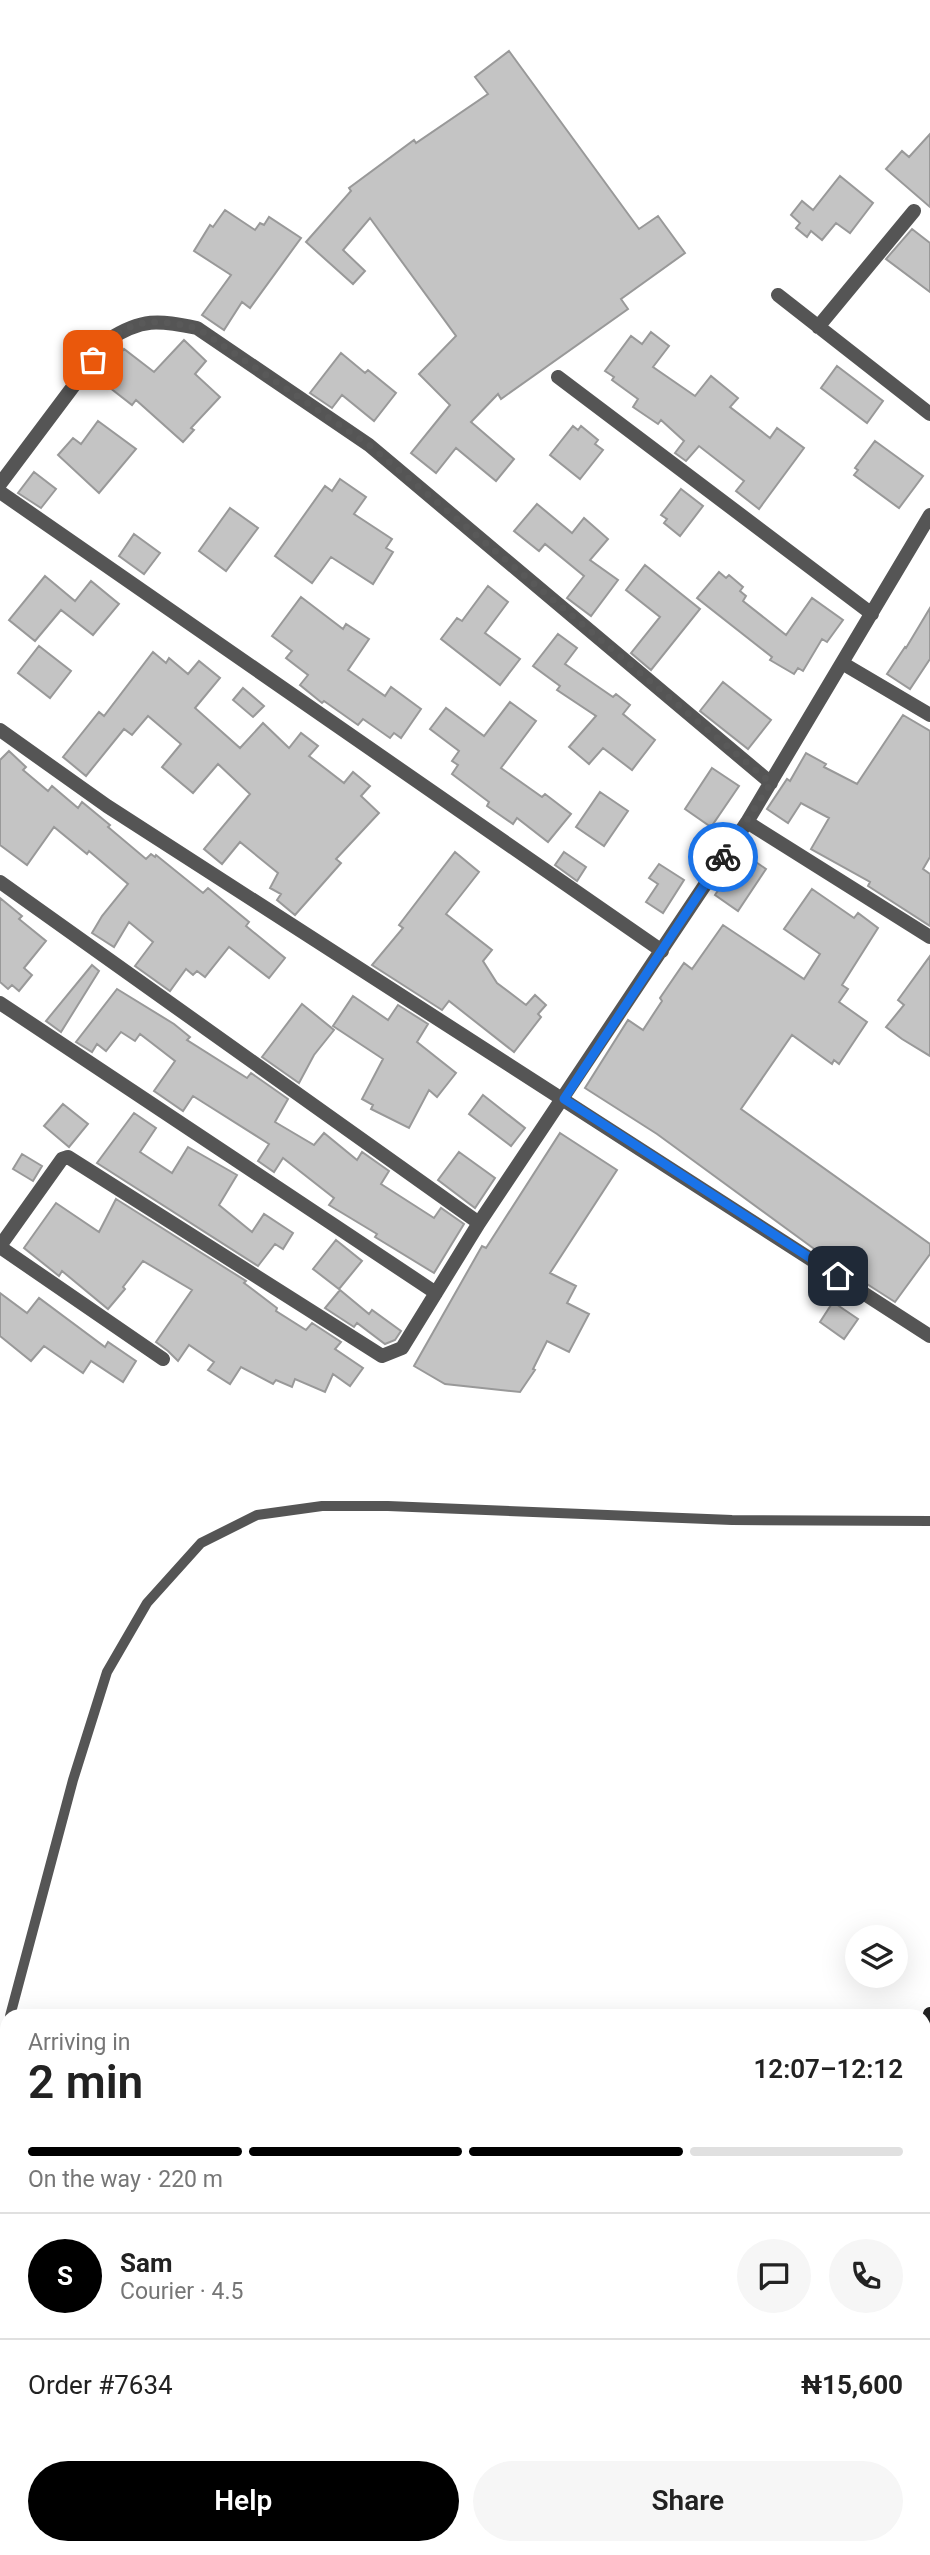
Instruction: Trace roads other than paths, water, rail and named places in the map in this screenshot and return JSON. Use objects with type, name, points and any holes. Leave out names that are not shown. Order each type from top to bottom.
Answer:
[{"type":"street","points":[[818,327],[914,211]]},
{"type":"street","points":[[778,295],[930,414]]},
{"type":"street","points":[[0,484],[108,340],[130,326],[163,321],[197,328],[369,445],[771,783]]},
{"type":"street","points":[[558,377],[872,614]]},
{"type":"street","points":[[0,492],[662,951]]},
{"type":"street","points":[[163,1359],[0,1247],[62,1159],[68,1157],[382,1356],[393,1354],[402,1348],[479,1223],[747,822],[930,515]]},
{"type":"street","points":[[842,663],[930,715]]},
{"type":"street","points":[[0,730],[107,806],[930,1336]]},
{"type":"street","points":[[747,822],[930,936]]},
{"type":"street","points":[[0,882],[479,1223]]},
{"type":"street","points":[[0,1003],[436,1293]]},
{"type":"lane","points":[[12,2009],[73,1780],[107,1672],[147,1603],[201,1543],[257,1515],[323,1506],[388,1506],[732,1520],[930,1521]]}]
